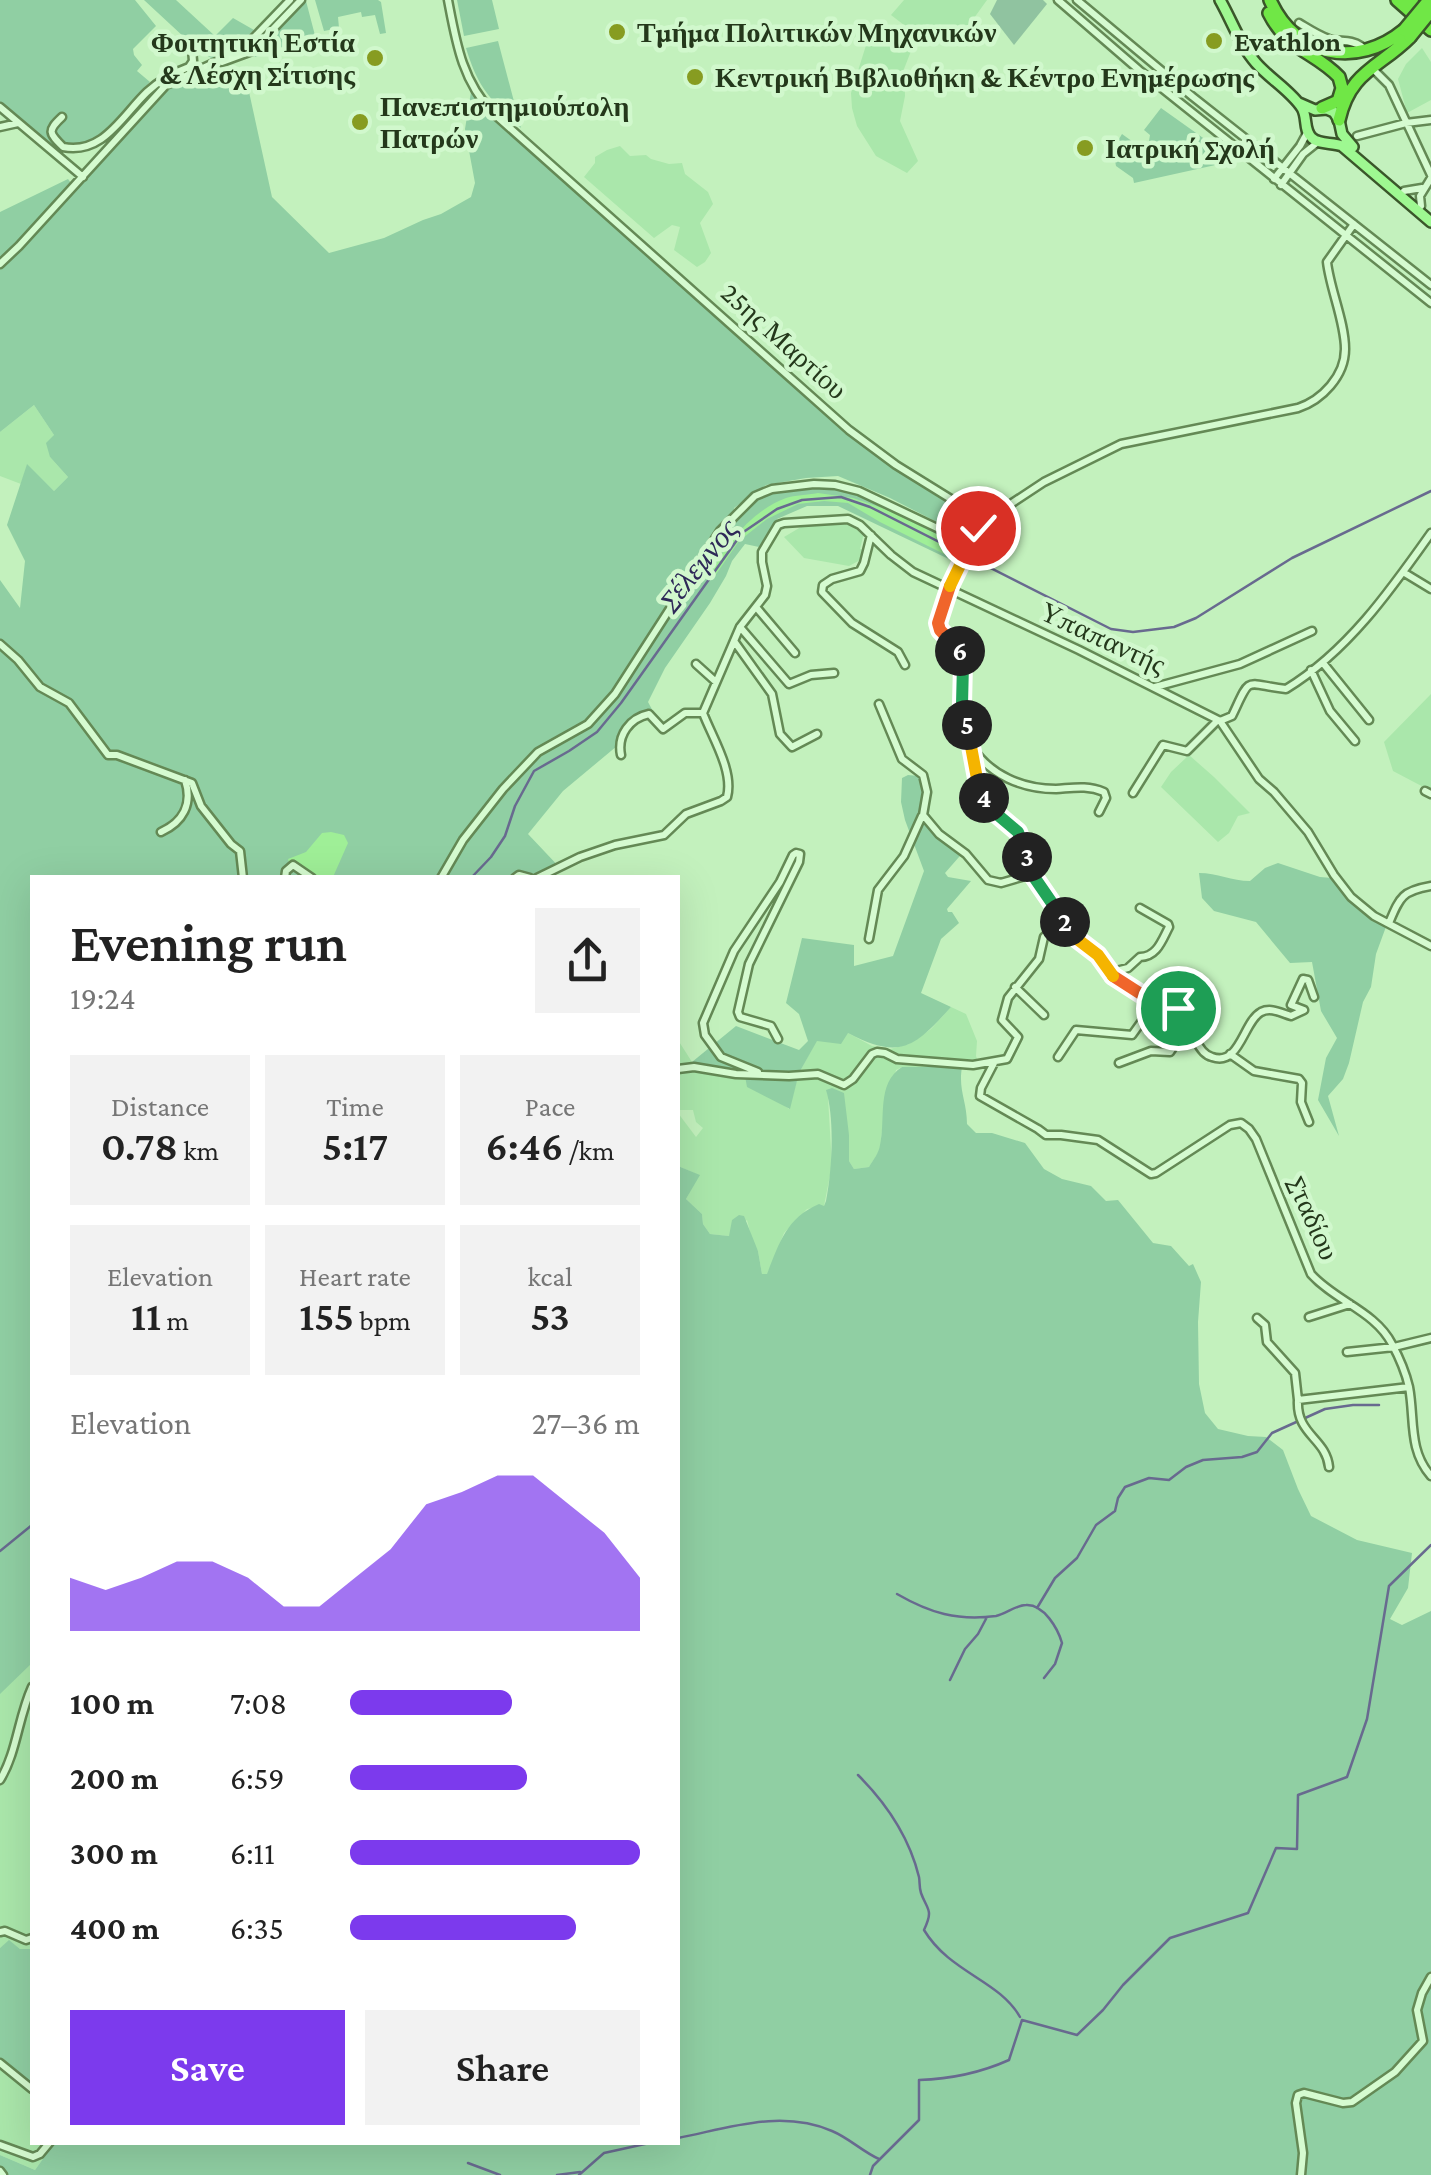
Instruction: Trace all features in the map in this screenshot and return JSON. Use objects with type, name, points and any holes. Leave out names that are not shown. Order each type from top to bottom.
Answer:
[{"type":"highway","points":[[1268,0],[1294,34],[1314,47],[1354,53],[1407,34],[1429,0]]},
{"type":"highway","points":[[1268,0],[1277,28],[1288,40],[1339,76],[1342,88],[1338,101],[1319,109]]},
{"type":"highway","points":[[1397,0],[1431,30]]},
{"type":"highway","points":[[1409,0],[1431,19]]},
{"type":"highway","points":[[1340,124],[1346,100],[1360,77],[1431,10]]},
{"type":"main road","points":[[1220,0],[1252,58],[1302,108],[1308,132],[1323,142],[1345,148],[1431,218]]},
{"type":"main road","points":[[1297,102],[1334,112],[1348,143],[1431,218]]},
{"type":"main road","points":[[1307,120],[1319,109]]},
{"type":"main road","points":[[1323,142],[1336,136],[1340,124]]},
{"type":"street","points":[[206,66],[242,50],[290,0]]},
{"type":"street","points":[[62,117],[51,130],[63,147],[91,146],[102,140],[160,81],[252,52],[301,0]]},
{"type":"street","name":"25ης Μαρτίου","points":[[448,0],[467,78],[480,100],[848,430],[970,510],[979,521]]},
{"type":"street","points":[[1058,0],[1122,56],[1431,303]]},
{"type":"street","points":[[1077,0],[1431,285]]},
{"type":"street","points":[[1299,23],[1323,36],[1354,41],[1361,46]]},
{"type":"street","points":[[0,264],[166,86],[190,70],[194,61],[192,49]]},
{"type":"street","points":[[1376,72],[1389,86],[1431,176],[1420,196],[1421,206]]},
{"type":"street","points":[[0,107],[83,177]]},
{"type":"street","points":[[1357,136],[1431,120]]},
{"type":"street","points":[[0,127],[19,122]]},
{"type":"street","points":[[1278,182],[1308,132]]},
{"type":"street","points":[[1286,171],[1323,142]]},
{"type":"street","points":[[1404,191],[1423,188]]},
{"type":"street","points":[[1314,997],[1308,980],[1303,979],[1291,1005],[1304,1010],[1291,1016],[1275,1010],[1260,1012],[1230,1054],[1220,1058],[1207,1055],[1197,1042],[1194,1016],[1183,1016],[1172,1003],[1155,1003],[1118,980],[1098,955],[1065,928],[1063,917],[1032,874],[1018,832],[992,810],[982,795],[962,704],[962,658],[938,623],[948,590],[979,521],[1050,479],[1121,444],[1298,408],[1317,399],[1335,379],[1345,352],[1326,262],[1354,224]]},
{"type":"street","points":[[444,875],[463,840],[503,789],[538,752],[588,724],[614,694],[720,531],[755,496],[772,489],[835,485],[859,492],[970,545]]},
{"type":"street","name":"Υπαπαντής","points":[[756,608],[767,590],[762,552],[778,525],[848,519],[913,572],[1219,720]]},
{"type":"street","points":[[1133,793],[1163,745],[1187,751],[1219,720],[1232,716],[1249,685],[1286,690],[1323,663],[1373,611],[1431,533]]},
{"type":"street","points":[[871,534],[860,571],[832,578],[822,590],[844,616],[892,648],[906,664]]},
{"type":"street","points":[[1403,572],[1431,590]]},
{"type":"street","points":[[540,875],[616,845],[664,835],[686,814],[725,798],[729,789],[722,760],[702,713],[740,627],[756,608],[795,653]]},
{"type":"street","points":[[740,627],[789,684],[811,675],[834,674]]},
{"type":"street","points":[[1154,688],[1240,664],[1312,630]]},
{"type":"street","points":[[734,640],[772,694],[780,734],[792,748],[818,734]]},
{"type":"street","points":[[0,644],[40,686],[69,703],[108,754],[194,784],[201,806],[240,852],[243,875]]},
{"type":"street","points":[[1323,663],[1368,720]]},
{"type":"street","points":[[696,664],[716,682]]},
{"type":"street","points":[[1312,670],[1330,711],[1355,740]]},
{"type":"street","points":[[869,940],[878,890],[904,856],[926,801],[922,773],[902,758],[879,704]]},
{"type":"street","points":[[621,755],[619,747],[625,730],[642,715],[649,714],[663,728],[685,714],[702,713]]},
{"type":"street","points":[[1219,720],[1259,779],[1308,832],[1347,892],[1369,912],[1431,946]]},
{"type":"street","points":[[971,746],[984,764],[1016,783],[1048,788],[1089,787],[1104,792],[1106,798],[1099,812]]},
{"type":"street","points":[[161,832],[173,826],[186,810],[189,796],[185,778]]},
{"type":"street","points":[[922,814],[988,880],[1001,883],[1032,874]]},
{"type":"street","points":[[762,1074],[722,1056],[705,1035],[703,1023],[734,950],[796,853],[799,862],[747,968],[738,1012],[740,1017],[772,1026],[778,1038]]},
{"type":"street","points":[[286,875],[293,866],[307,875]]},
{"type":"street","points":[[1389,923],[1404,894],[1431,886]]},
{"type":"street","points":[[1111,972],[1128,968],[1140,956],[1154,953],[1169,927],[1140,908]]},
{"type":"street","points":[[680,1069],[694,1067],[736,1074],[818,1074],[844,1086],[877,1052],[897,1059],[977,1065],[1008,1058],[1018,1040],[1001,1018],[1006,1002],[1038,962],[1044,937],[1065,928]]},
{"type":"street","points":[[1015,988],[1044,1014]]},
{"type":"street","points":[[1058,1057],[1076,1030],[1132,1035],[1155,1003]]},
{"type":"street","points":[[1119,1064],[1148,1052],[1170,1053],[1178,1041],[1183,1016]]},
{"type":"street","points":[[1230,1054],[1254,1071],[1299,1079],[1301,1102],[1310,1122]]},
{"type":"street","name":"Σταδίου","points":[[994,1063],[980,1096],[1046,1136],[1102,1142],[1151,1174],[1230,1125],[1249,1128],[1294,1228],[1306,1268],[1320,1284],[1381,1327],[1394,1346],[1409,1387],[1415,1446],[1431,1476]]},
{"type":"street","points":[[1309,1317],[1350,1304]]},
{"type":"street","points":[[1257,1318],[1265,1325],[1268,1342],[1295,1373],[1300,1422],[1326,1455],[1329,1467]]},
{"type":"street","points":[[1347,1352],[1431,1338]]},
{"type":"street","points":[[1298,1400],[1409,1387]]},
{"type":"street","points":[[0,1780],[12,1757],[18,1723],[30,1691]]},
{"type":"street","points":[[0,1932],[30,1939]]},
{"type":"street","points":[[1302,2175],[1298,2096],[1304,2093],[1352,2102],[1395,2072],[1422,2041],[1417,2010],[1431,1977]]},
{"type":"street","points":[[0,2063],[30,2087]]},
{"type":"street","points":[[0,2145],[33,2157],[48,2145]]},
{"type":"shaded area","points":[[0,0],[135,0],[156,26],[133,49],[142,65],[137,71],[150,82],[91,141],[76,144],[57,140],[51,147],[0,103]]},
{"type":"shaded area","points":[[144,0],[176,0],[215,36],[233,18],[254,30],[230,53],[213,59]]},
{"type":"shaded area","points":[[315,0],[378,0],[386,33],[380,34],[375,15],[362,17],[361,12],[338,17],[339,28],[324,31]]},
{"type":"shaded area","points":[[457,0],[492,0],[499,29],[464,36]]},
{"type":"shaded area","points":[[904,0],[987,0],[969,25],[928,36],[891,15]]},
{"type":"shaded area","points":[[997,0],[1043,0],[1047,4],[1014,45],[990,14]]},
{"type":"shaded area","points":[[306,1],[317,43],[254,57]]},
{"type":"shaded area","points":[[885,23],[911,51],[904,69],[905,96],[900,121],[918,161],[907,173],[876,156],[857,126],[852,108],[851,93],[868,39]]},
{"type":"shaded area","points":[[498,41],[521,128],[487,93],[466,48]]},
{"type":"shaded area","points":[[1422,48],[1431,62],[1431,100],[1407,113],[1398,79]]},
{"type":"shaded area","points":[[244,69],[272,197],[329,253],[384,238],[471,197],[475,183],[465,129],[471,92],[488,113],[838,426],[923,487],[969,514],[974,520],[973,529],[968,538],[838,476],[766,485],[734,508],[733,524],[757,500],[773,492],[827,488],[876,501],[965,542],[955,562],[838,506],[807,506],[777,519],[759,547],[745,544],[665,668],[648,702],[655,715],[635,723],[623,741],[563,791],[528,834],[562,870],[550,875],[30,875],[30,1665],[0,1694],[0,580],[20,608],[25,561],[7,525],[27,464],[54,491],[68,477],[50,457],[46,443],[54,435],[34,405],[0,432],[0,268],[168,90],[181,82]]},
{"type":"shaded area","points":[[1161,108],[1227,155],[1220,164],[1134,183],[1116,166],[1113,149],[1122,134],[1140,147],[1149,141],[1150,135],[1144,130]]},
{"type":"shaded area","points":[[620,146],[630,156],[646,155],[669,164],[682,163],[685,174],[708,192],[713,204],[700,223],[711,253],[705,262],[697,267],[674,250],[680,227],[672,225],[654,238],[584,177],[595,157]]},
{"type":"shaded area","points":[[68,179],[71,183],[0,259],[0,212]]},
{"type":"shaded area","points":[[34,405],[54,435],[50,457],[68,477],[54,491],[27,465],[21,484],[0,476],[0,432]]},
{"type":"shaded area","points":[[840,522],[864,533],[860,549],[865,550],[864,558],[849,566],[804,558],[784,537],[806,524]]},
{"type":"shaded area","points":[[1431,694],[1431,791],[1393,771],[1384,742]]},
{"type":"shaded area","points":[[1189,755],[1250,813],[1238,816],[1229,833],[1218,842],[1161,787]]},
{"type":"shaded area","points":[[929,777],[929,814],[966,849],[945,873],[971,881],[947,909],[959,923],[941,939],[921,993],[951,1007],[927,1032],[905,1045],[881,1046],[848,1033],[841,1044],[817,1041],[799,1073],[790,1109],[747,1087],[745,1076],[692,1062],[736,1026],[799,1050],[808,1041],[799,1014],[786,1003],[802,938],[854,945],[854,966],[893,956],[924,871],[901,802],[902,778]]},
{"type":"shaded area","points":[[1278,863],[1332,878],[1351,900],[1387,924],[1349,1063],[1343,1079],[1328,1096],[1339,1136],[1318,1100],[1326,1058],[1337,1038],[1321,1011],[1312,962],[1290,963],[1256,922],[1214,911],[1202,898],[1199,873],[1250,881]]},
{"type":"shaded area","points":[[951,1007],[966,1014],[977,1041],[980,1067],[896,1070],[880,1150],[869,1167],[854,1169],[849,1161],[849,1135],[828,1098],[832,1165],[824,1206],[807,1209],[784,1233],[767,1275],[762,1274],[747,1220],[729,1236],[710,1234],[702,1214],[686,1199],[699,1175],[680,1167],[680,1116],[696,1137],[703,1128],[696,1122],[693,1110],[680,1110],[680,1043],[692,1062],[745,1076],[789,1109],[799,1073],[817,1040],[848,1033],[872,1046],[890,1049],[909,1044],[931,1029]]},
{"type":"shaded area","points":[[902,1067],[962,1067],[967,1124],[976,1133],[992,1133],[1025,1143],[1044,1169],[1062,1179],[1091,1186],[1106,1201],[1118,1200],[1153,1243],[1171,1246],[1189,1266],[1193,1264],[1201,1282],[1199,1384],[1205,1413],[1218,1429],[1266,1437],[1283,1450],[1311,1516],[1357,1540],[1412,1553],[1408,1588],[1390,1619],[1402,1625],[1431,1611],[1431,2175],[4,2175],[0,2155],[35,2170],[53,2145],[680,2145],[680,1167],[700,1175],[686,1199],[702,1214],[710,1234],[729,1236],[732,1220],[744,1216],[762,1274],[767,1274],[791,1224],[819,1204],[824,1206],[826,1201],[832,1145],[826,1090],[844,1093],[849,1161],[854,1169],[869,1167],[879,1148],[885,1092]]},
{"type":"shaded area","points":[[30,1586],[30,1949],[20,1949],[9,1941],[0,1948],[0,1587]]},
{"type":"shaded area","points":[[9,1940],[20,1949],[30,1949],[30,2092],[0,2064],[0,1948]]},
{"type":"shaded area","points":[[0,2061],[30,2092],[30,2145],[54,2145],[35,2170],[0,2155]]},
{"type":"sand","points":[[818,493],[853,498],[885,509],[963,547],[956,560],[848,503],[798,504],[767,519],[739,541],[712,580],[707,578],[731,542],[761,512],[786,498]]},
{"type":"sand","points":[[322,833],[344,835],[348,843],[334,875],[302,875],[291,869],[288,859],[306,852]]},
{"type":"waterway","name":"Σέλεμνος","points":[[474,875],[505,836],[515,806],[534,771],[597,732],[742,533],[777,509],[802,500],[841,497],[870,507],[1111,629],[1133,632],[1174,627],[1196,618],[1292,558],[1431,491]]},
{"type":"waterway","points":[[1037,1608],[1055,1578],[1077,1558],[1096,1525],[1115,1511],[1125,1487],[1149,1478],[1169,1480],[1203,1460],[1257,1452],[1272,1433],[1325,1409],[1379,1405]]},
{"type":"waterway","name":"Σέλεμνος","points":[[0,1551],[30,1527]]},
{"type":"waterway","points":[[870,2175],[873,2166],[919,2120],[919,2080],[965,2074],[1009,2060],[1022,2020],[1077,2035],[1170,1938],[1248,1913],[1276,1848],[1297,1849],[1298,1795],[1347,1777],[1367,1719],[1389,1586],[1431,1545]]},
{"type":"waterway","points":[[897,1594],[933,1611],[956,1616],[996,1616],[1026,1605],[1039,1609],[1054,1625],[1062,1643],[1055,1664],[1044,1678]]},
{"type":"waterway","points":[[950,1680],[987,1617]]},
{"type":"waterway","points":[[858,1775],[887,1809],[909,1848],[929,1910],[924,1930],[947,1957],[1000,1994],[1020,2017]]},
{"type":"waterway","points":[[680,2138],[755,2122],[794,2121],[832,2131],[879,2159]]},
{"type":"waterway","points":[[579,2175],[604,2153],[640,2145]]},
{"type":"waterway","points":[[468,2163],[500,2175]]},
{"type":"waterway","points":[[557,2175],[580,2172]]},
{"type":"place","name":"Τμήμα Πολιτικών Μηχανικών","points":[[617,32]]},
{"type":"place","name":"Evathlon","points":[[1214,41]]},
{"type":"place","name":"Φοιτητική Εστία & Λέσχη Σίτισης","points":[[375,58]]},
{"type":"place","name":"Κεντρική Βιβλιοθήκη & Κέντρο Ενημέρωσης","points":[[695,77]]},
{"type":"place","name":"Πανεπιστημιούπολη Πατρών","points":[[360,122]]},
{"type":"place","name":"Ιατρική Σχολή","points":[[1085,148]]},
{"type":"route","points":[[978,528],[948,590],[938,623],[962,658],[962,704],[982,795],[992,810],[1018,832],[1032,874],[1063,917],[1068,932],[1098,955],[1118,980],[1155,1003],[1172,1003],[1178,1008]]}]
